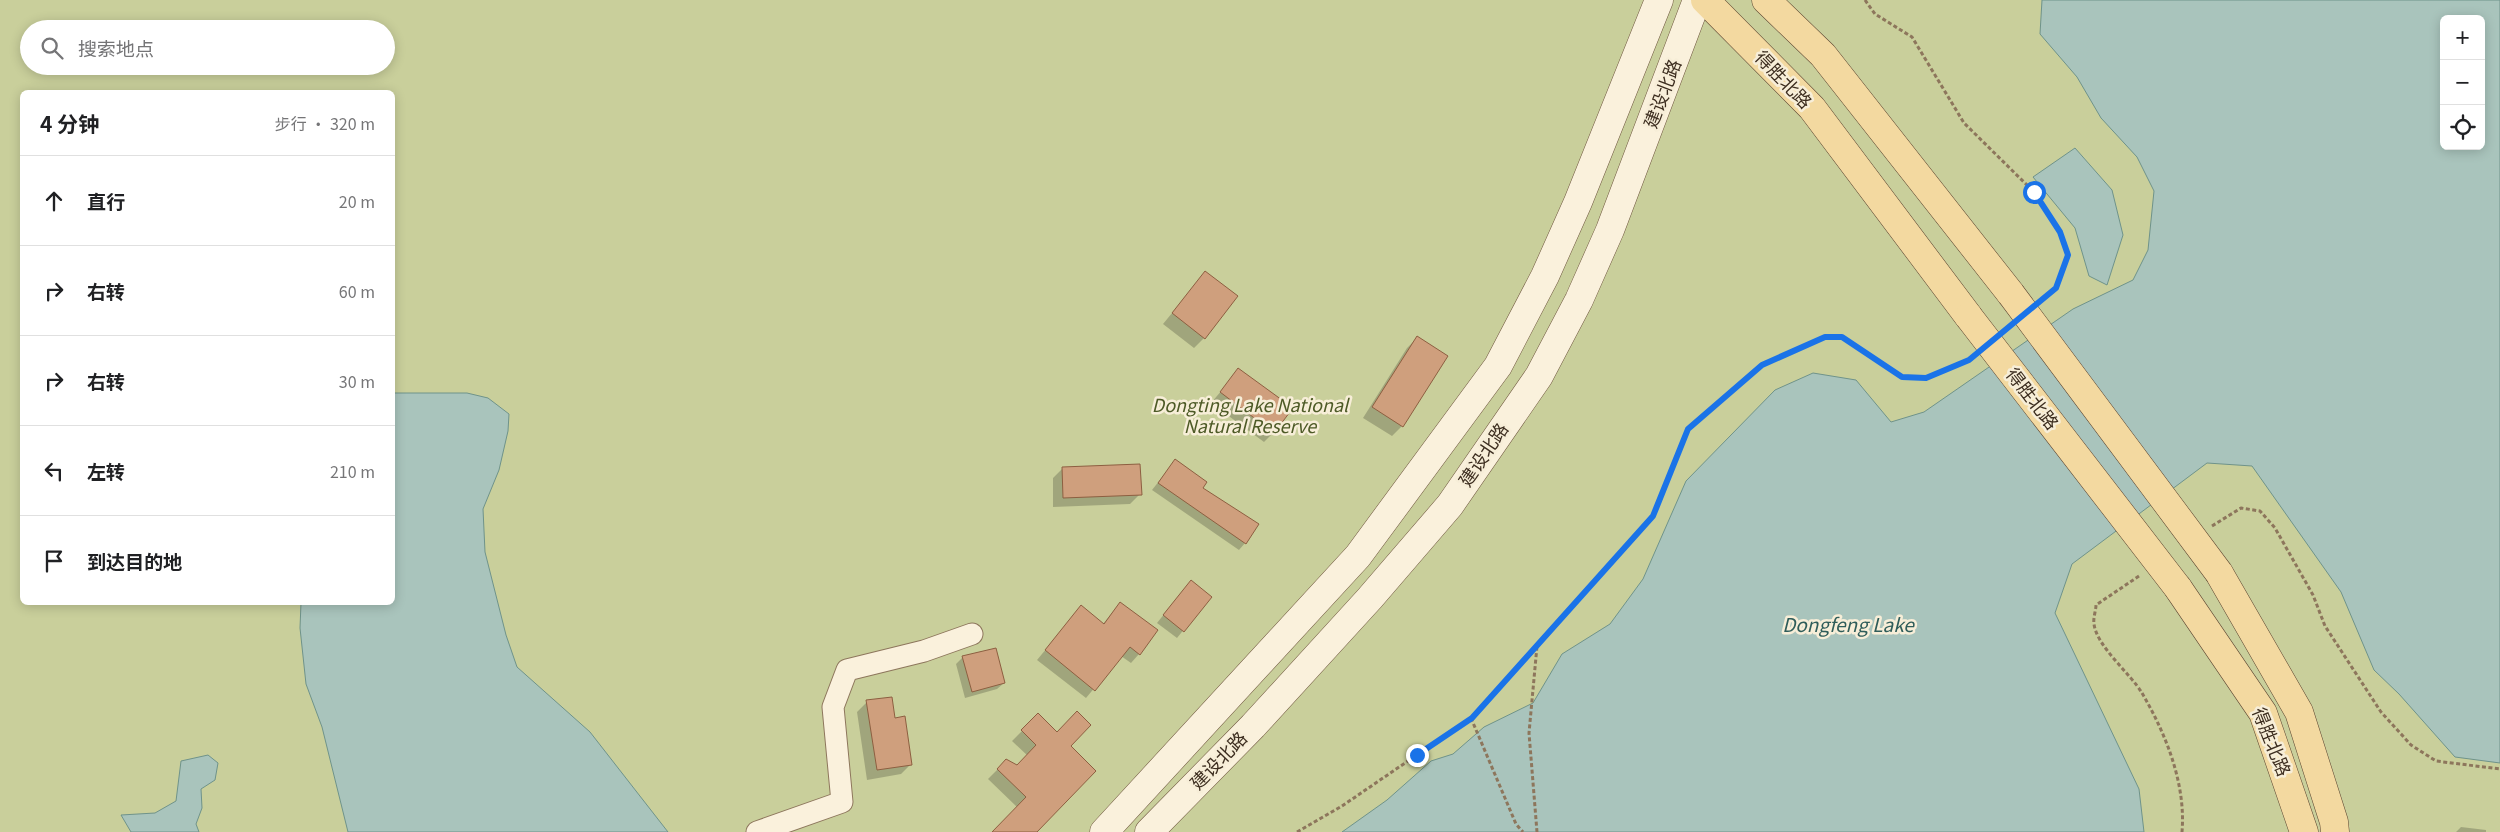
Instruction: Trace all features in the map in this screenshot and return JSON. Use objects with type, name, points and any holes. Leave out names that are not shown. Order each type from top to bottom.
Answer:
[{"type":"main road","points":[[1104,832],[1358,556],[1498,366],[1545,276],[1578,202],[1659,0]]},
{"type":"main road","name":"建设北路","points":[[1149,832],[1253,726],[1370,598],[1450,505],[1539,376],[1579,300],[1610,230],[1697,0]]},
{"type":"main road","name":"得胜北路","points":[[1705,0],[1812,108],[1969,318],[2178,588],[2263,713],[2304,832]]},
{"type":"main road","name":"得胜北路","points":[[1766,0],[1823,55],[2011,294],[2219,573],[2299,712],[2334,822],[2335,832]]},
{"type":"street","points":[[757,832],[842,802],[833,707],[847,670],[924,651],[972,634]]},
{"type":"path","points":[[1865,0],[1875,14],[1912,37],[1964,124],[2034,192],[2060,232],[2068,255],[2056,288],[2034,306]]},
{"type":"path","points":[[1297,832],[1342,806],[1472,718],[1653,516],[1688,429],[1762,365],[1825,337],[1842,337],[1902,377],[1926,378],[1969,360],[1976,354]]},
{"type":"path","points":[[2224,518],[2241,508],[2260,512],[2275,528],[2313,595],[2325,626],[2381,712],[2411,745],[2436,761],[2500,769]]},
{"type":"path","points":[[2115,593],[2096,605],[2094,624],[2102,642],[2141,692],[2169,749],[2178,782],[2182,832]]},
{"type":"path","points":[[1537,832],[1529,733],[1533,679],[1538,646]]},
{"type":"path","points":[[1472,718],[1516,824],[1523,832]]},
{"type":"green space","name":"Dongting Lake National Natural Reserve","points":[[0,0],[2500,0],[2500,832],[0,832]]},
{"type":"water","name":"Dongfeng Lake","points":[[2042,0],[2500,0],[2500,763],[2455,757],[2399,694],[2374,670],[2341,592],[2252,466],[2207,463],[2072,564],[2055,613],[2139,789],[2144,832],[1342,832],[1387,800],[1431,761],[1453,754],[1484,727],[1533,703],[1562,654],[1610,624],[1643,579],[1686,481],[1775,390],[1813,373],[1856,380],[1891,422],[1924,412],[2073,309],[2133,280],[2148,250],[2154,191],[2137,157],[2101,118],[2077,77],[2040,34]]},
{"type":"water","points":[[2075,148],[2112,190],[2123,235],[2107,285],[2089,276],[2075,228],[2033,177]]},
{"type":"water","points":[[395,393],[467,393],[488,398],[509,414],[508,431],[499,470],[483,509],[485,552],[506,635],[517,667],[590,732],[668,832],[348,832],[322,727],[306,684],[300,628],[301,605],[395,605]]},
{"type":"water","points":[[208,755],[218,763],[215,780],[201,789],[202,808],[196,824],[199,832],[131,832],[121,815],[155,813],[176,801],[181,761]]},
{"type":"building","points":[[1205,271],[1238,296],[1205,339],[1172,313]]},
{"type":"building","points":[[1417,336],[1448,356],[1403,427],[1372,407]]},
{"type":"building","points":[[1238,368],[1293,408],[1274,433],[1220,392]]},
{"type":"building","points":[[1175,459],[1207,482],[1203,488],[1259,524],[1246,544],[1158,483]]},
{"type":"building","points":[[1140,464],[1142,495],[1063,498],[1062,467]]},
{"type":"building","points":[[1191,580],[1212,597],[1184,632],[1163,615]]},
{"type":"building","points":[[1120,602],[1158,630],[1140,655],[1130,647],[1095,691],[1045,650],[1081,605],[1104,624]]},
{"type":"building","points":[[996,648],[1005,683],[972,692],[962,656]]},
{"type":"building","points":[[892,697],[895,718],[905,716],[912,765],[877,770],[866,700]]},
{"type":"building","points":[[1077,711],[1091,725],[1071,746],[1096,771],[1037,832],[992,832],[1026,797],[997,769],[1006,759],[1017,765],[1036,745],[1021,730],[1038,713],[1057,732]]},
{"type":"route","points":[[1417,755],[1472,718],[1653,516],[1688,429],[1762,365],[1825,337],[1842,337],[1902,377],[1926,378],[1969,360],[2056,288],[2068,255],[2060,232],[2034,192]]}]
